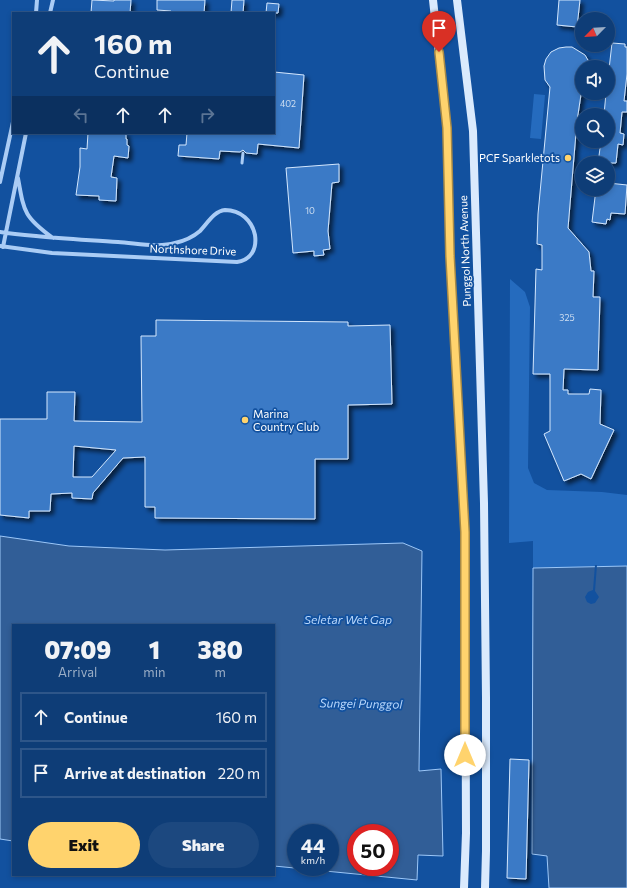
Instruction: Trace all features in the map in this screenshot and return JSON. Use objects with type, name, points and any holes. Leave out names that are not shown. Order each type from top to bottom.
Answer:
[{"type":"main road","name":"Punggol North Avenue","points":[[433,0],[447,128],[450,249],[465,532],[466,833],[464,888]]},
{"type":"main road","name":"Punggol North Avenue","points":[[457,0],[473,131],[476,281],[484,503],[486,697],[485,888]]},
{"type":"street","points":[[36,12],[37,0]]},
{"type":"street","points":[[50,12],[53,0]]},
{"type":"street","points":[[0,182],[12,127]]},
{"type":"street","points":[[1,246],[2,232],[26,134]]},
{"type":"street","points":[[17,174],[27,216],[53,238]]},
{"type":"street","name":"Northshore Drive","points":[[1,246],[52,253],[238,262],[247,259],[250,256],[254,248],[255,238],[249,220],[233,212],[225,210],[212,217],[193,235],[177,243],[166,245],[53,238],[2,232]]},
{"type":"lane","points":[[242,163],[243,152]]},
{"type":"shaded area","points":[[534,94],[545,95],[541,139],[530,138]]},
{"type":"shaded area","points":[[510,279],[525,292],[530,307],[528,468],[534,483],[547,490],[602,492],[627,495],[627,566],[533,568],[533,541],[509,543]]},
{"type":"water","name":"Seletar Wet Gap","points":[[0,536],[69,546],[165,550],[403,543],[422,551],[419,771],[441,769],[443,856],[418,855],[417,880],[376,876],[399,876],[399,824],[347,824],[347,873],[339,872],[339,824],[287,824],[287,867],[275,866],[275,624],[12,624],[12,841],[0,839]]},
{"type":"water","points":[[627,566],[627,888],[549,888],[547,856],[532,854],[533,568]]},
{"type":"pier","points":[[595,565],[597,565],[595,591],[599,597],[595,603],[591,604],[587,602],[585,597],[588,592],[593,590]]},
{"type":"building","points":[[92,0],[131,0],[130,12],[91,12]]},
{"type":"building","points":[[157,0],[205,0],[204,12],[171,12],[157,10]]},
{"type":"building","points":[[232,0],[244,0],[243,12],[231,12]]},
{"type":"building","points":[[559,0],[580,0],[579,12],[575,12],[575,27],[557,25]]},
{"type":"building","points":[[267,3],[279,4],[278,13],[266,12]]},
{"type":"building","points":[[615,43],[625,44],[625,47],[627,47],[627,74],[624,101],[627,101],[627,112],[622,112],[620,133],[624,134],[623,145],[618,144],[616,163],[615,156],[599,156],[600,148],[615,148],[615,108],[605,108],[605,100],[615,100],[615,60],[610,60],[611,52],[615,52]]},
{"type":"building","points":[[572,47],[575,49],[575,52],[580,52],[585,55],[588,60],[575,60],[575,100],[580,100],[579,108],[575,108],[575,145],[568,228],[589,252],[591,271],[594,271],[593,297],[600,297],[598,370],[564,369],[563,390],[568,390],[568,394],[589,394],[590,389],[601,390],[600,424],[614,430],[591,479],[581,474],[564,481],[544,434],[550,431],[550,374],[533,374],[536,269],[542,270],[542,245],[537,244],[538,214],[550,87],[545,80],[544,66],[546,59],[551,52],[559,48]]},
{"type":"building","points":[[275,72],[304,75],[299,148],[258,144],[257,154],[246,153],[243,150],[240,152],[220,151],[219,159],[178,156],[179,145],[186,145],[187,134],[275,134]]},
{"type":"building","points":[[88,134],[126,134],[127,145],[129,146],[128,158],[114,156],[111,177],[117,178],[116,201],[99,200],[99,196],[76,195],[80,167],[80,148],[87,149]]},
{"type":"building","points":[[339,164],[339,182],[332,183],[328,231],[330,249],[323,250],[324,255],[314,256],[314,251],[293,253],[286,168]]},
{"type":"building","points":[[615,184],[627,185],[625,214],[611,213],[610,220],[607,219],[606,224],[592,222],[595,196],[615,196]]},
{"type":"building","name":"Marina Country Club","points":[[156,320],[348,322],[348,326],[390,325],[392,404],[348,405],[348,459],[315,459],[315,519],[155,518],[155,507],[145,507],[145,457],[123,458],[93,493],[92,499],[72,498],[72,493],[51,494],[50,511],[29,511],[29,518],[0,515],[0,419],[47,419],[47,392],[75,392],[74,421],[142,422],[141,336],[156,336]],"holes":[[[74,446],[116,450],[92,477],[73,477]]]},
{"type":"building","points":[[510,759],[529,760],[526,879],[507,878]]},
{"type":"place","name":"PCF Sparkletots","points":[[568,158]]},
{"type":"place","name":"Marina Country Club","points":[[245,420]]},
{"type":"route","points":[[439,52],[447,128],[450,256],[465,532],[465,755]]},
{"type":"water label","name":"Sungei Punggol","points":[[361,704]]}]
